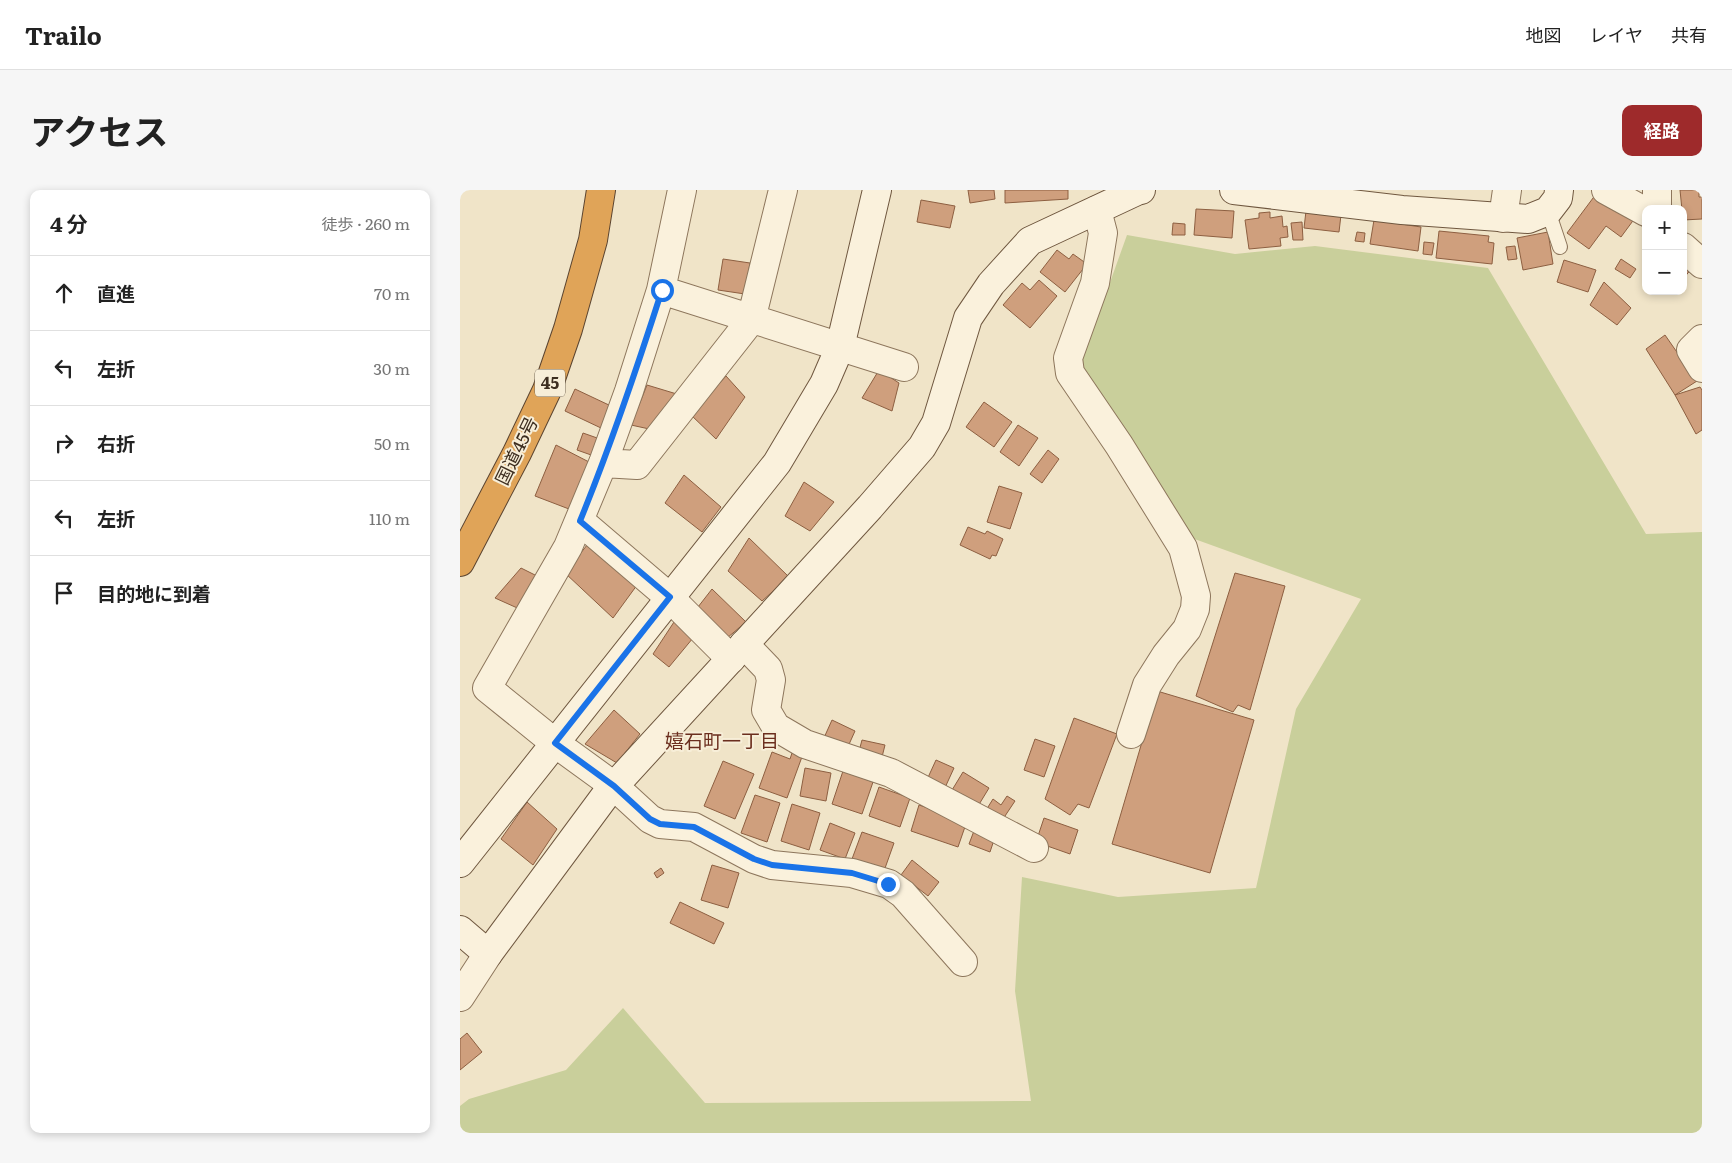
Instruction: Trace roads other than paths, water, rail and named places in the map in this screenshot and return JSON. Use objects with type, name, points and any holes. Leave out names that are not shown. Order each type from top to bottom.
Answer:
[{"type":"highway","name":"国道45号","points":[[460,562],[517,453],[547,390],[568,329],[593,240],[601,190]]},
{"type":"street","points":[[682,190],[662,290],[604,463],[568,547],[487,688],[555,743],[614,786],[650,819],[660,824],[694,827],[754,859],[772,865],[852,873],[888,884],[903,894],[963,962]]},
{"type":"street","points":[[604,463],[638,465],[751,320],[783,190]]},
{"type":"street","points":[[460,863],[777,463],[824,384],[840,347],[877,190]]},
{"type":"street","points":[[460,997],[488,954],[614,786],[922,448],[936,423],[968,318],[991,284],[1030,241],[1141,190]]},
{"type":"street","points":[[1234,190],[1402,210],[1528,220],[1554,200]]},
{"type":"street","points":[[1503,218],[1507,190]]},
{"type":"street","points":[[1606,190],[1642,210]]},
{"type":"street","points":[[1657,190],[1657,205]]},
{"type":"street","points":[[1097,210],[1103,233],[1095,283],[1068,358],[1070,374],[1119,445],[1183,548],[1196,596],[1195,609],[1186,629],[1166,655],[1147,685],[1131,734]]},
{"type":"street","points":[[1686,250],[1702,264]]},
{"type":"street","points":[[662,290],[751,320],[904,367]]},
{"type":"street","points":[[1702,339],[1690,350],[1702,368]]},
{"type":"street","points":[[580,521],[737,651],[768,669],[771,680],[766,710],[776,727],[805,744],[891,773],[1034,848]]},
{"type":"street","points":[[460,930],[488,954]]},
{"type":"lane","points":[[1554,200],[1560,247]]},
{"type":"district","name":"嬉石町一丁目","points":[[722,741]]}]
